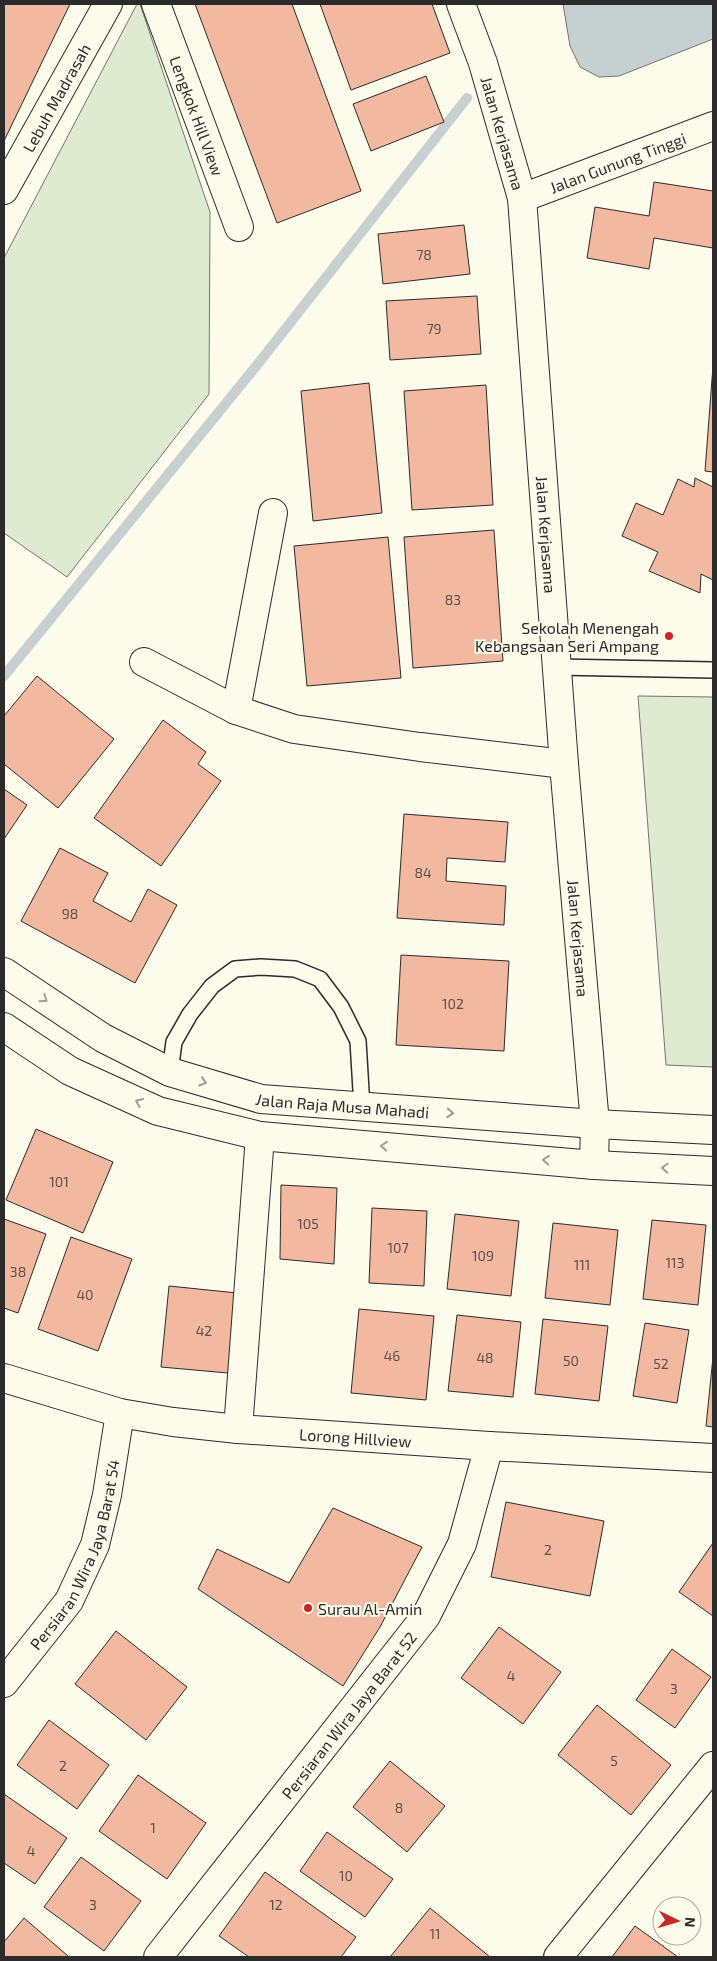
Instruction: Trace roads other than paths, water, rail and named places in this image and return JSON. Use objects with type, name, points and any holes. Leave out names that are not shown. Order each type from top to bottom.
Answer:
[{"type":"street","name":"Lebuh Madrasah","points":[[4,190],[108,4]]},
{"type":"street","name":"Lengkok Hill View","points":[[156,4],[239,227]]},
{"type":"street","name":"Jalan Kerjasama","points":[[461,4],[483,64],[522,198],[564,764],[595,1124],[594,1164]]},
{"type":"street","name":"Jalan Gunung Tinggi","points":[[522,198],[713,126]]},
{"type":"street","points":[[236,710],[273,513]]},
{"type":"street","points":[[144,662],[236,710],[294,729],[420,747],[564,764]]},
{"type":"street","name":"Jalan Raja Musa Mahadi","points":[[4,972],[103,1038],[170,1072],[261,1099],[595,1124],[713,1130]]},
{"type":"street","points":[[4,1027],[70,1071],[158,1111],[260,1136],[594,1164],[713,1171]]},
{"type":"street","points":[[238,1429],[260,1136]]},
{"type":"street","name":"Lorong Hillview","points":[[4,1378],[120,1413],[173,1422],[238,1429],[489,1446],[713,1458]]},
{"type":"street","name":"Persiaran Wira Jaya Barat 54","points":[[4,1683],[69,1601],[95,1546],[106,1496],[120,1413]]},
{"type":"street","name":"Persiaran Wira Jaya Barat 52","points":[[158,1957],[426,1616],[462,1544],[489,1446]]},
{"type":"street","points":[[558,1957],[713,1766]]},
{"type":"lane","points":[[557,667],[713,670]]},
{"type":"lane","points":[[170,1072],[174,1042],[190,1014],[212,986],[235,969],[261,967],[295,969],[320,979],[341,1007],[358,1041],[362,1107]]},
{"type":"waterway","points":[[4,676],[253,370],[467,98]]},
{"type":"place","name":"Sekolah Menengah Kebangsaan Seri Ampang","points":[[669,636]]},
{"type":"place","name":"Surau Al-Amin","points":[[308,1608]]}]
